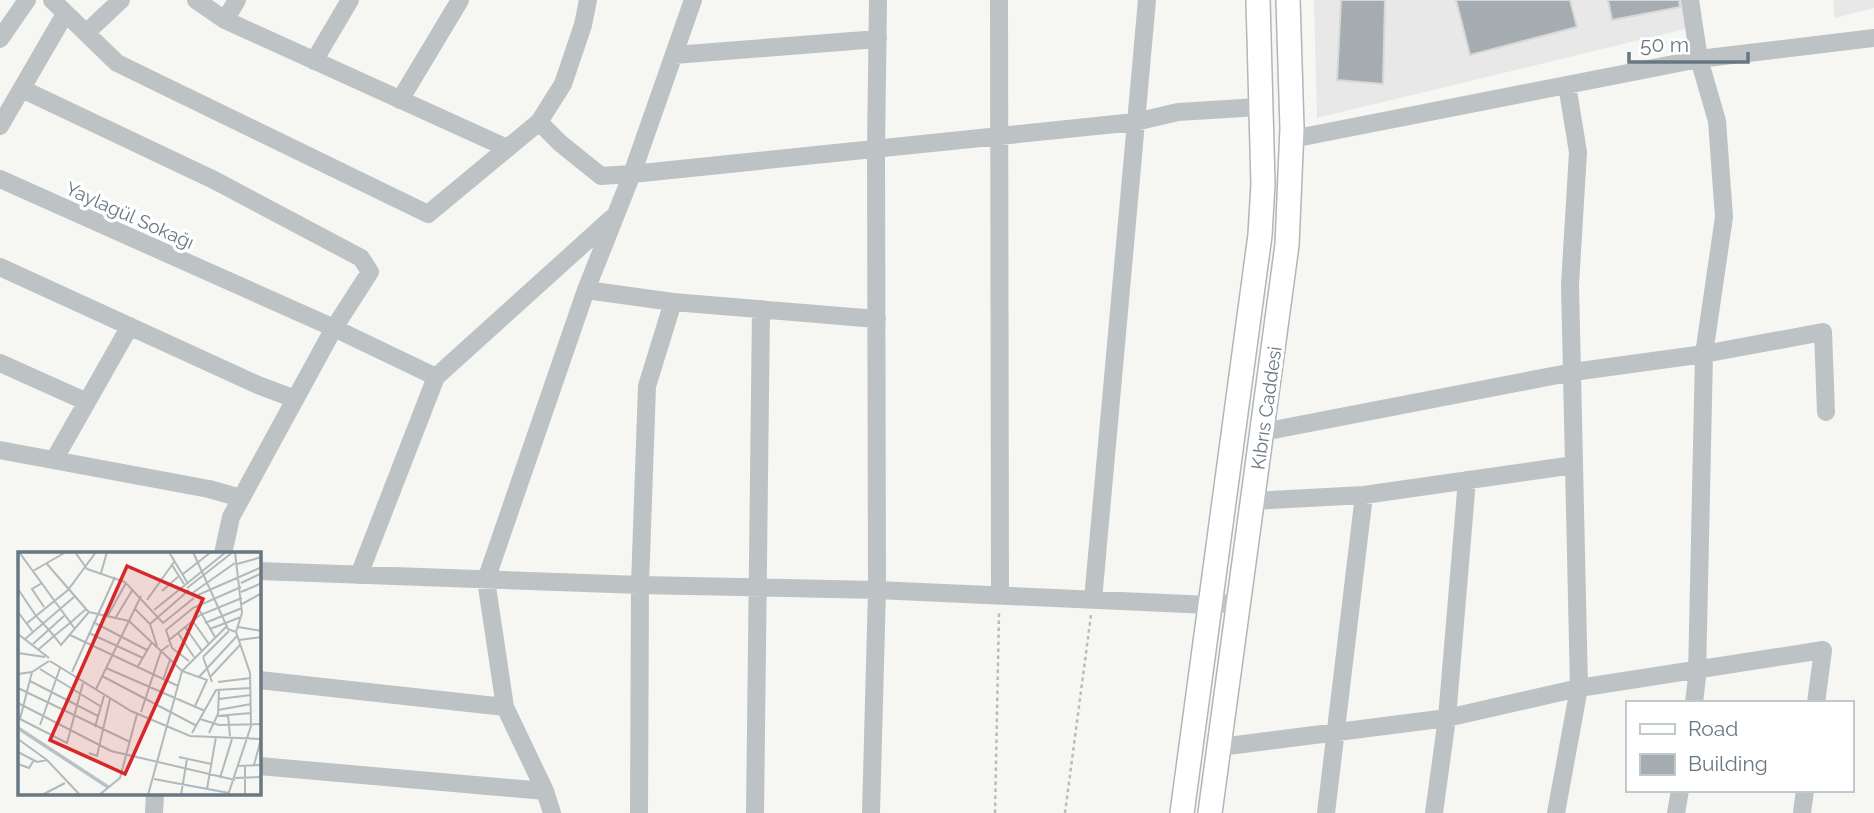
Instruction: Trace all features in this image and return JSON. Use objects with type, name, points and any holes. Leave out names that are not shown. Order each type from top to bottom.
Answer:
[{"type":"main road","points":[[1182,813],[1260,235],[1263,184],[1258,0]]},
{"type":"main road","name":"Kıbrıs Caddesi","points":[[1210,813],[1287,245],[1292,139],[1288,0]]},
{"type":"street","points":[[0,39],[27,0]]},
{"type":"street","points":[[52,0],[117,63],[428,214],[539,122],[563,84],[583,25],[588,0]]},
{"type":"street","points":[[86,33],[121,0]]},
{"type":"street","points":[[196,0],[225,20],[507,148]]},
{"type":"street","points":[[225,20],[237,0]]},
{"type":"street","points":[[314,61],[351,0]]},
{"type":"street","points":[[400,100],[460,0]]},
{"type":"street","points":[[552,813],[545,791],[505,707],[486,580],[586,290],[632,174],[693,0]]},
{"type":"street","points":[[871,813],[877,590],[878,0]]},
{"type":"street","points":[[999,0],[1000,596]]},
{"type":"street","points":[[1093,600],[1147,0]]},
{"type":"street","points":[[1690,0],[1699,58],[1717,121],[1724,217],[1704,354],[1698,668],[1694,701]]},
{"type":"street","points":[[0,126],[65,13]]},
{"type":"street","points":[[1292,139],[1699,58],[1874,38]]},
{"type":"street","points":[[674,55],[877,39]]},
{"type":"street","points":[[1556,813],[1579,688],[1570,285],[1578,152],[1567,85]]},
{"type":"street","points":[[22,89],[214,180],[361,258],[370,272],[334,328],[231,517],[223,552]]},
{"type":"street","points":[[539,122],[559,143],[601,176],[1135,122],[1178,112],[1259,107]]},
{"type":"street","name":"Yaylagül Sokağı","points":[[0,179],[334,328],[436,377]]},
{"type":"street","points":[[359,575],[436,377],[617,213]]},
{"type":"street","points":[[0,267],[295,399]]},
{"type":"street","points":[[586,290],[673,302],[877,319]]},
{"type":"street","points":[[639,813],[640,585],[647,386],[673,302]]},
{"type":"street","points":[[755,813],[761,309]]},
{"type":"street","points":[[54,460],[130,327]]},
{"type":"street","points":[[1263,432],[1573,372],[1704,354],[1823,332],[1826,412]]},
{"type":"street","points":[[0,363],[87,402]]},
{"type":"street","points":[[0,450],[209,489],[242,498]]},
{"type":"street","points":[[1252,501],[1364,495],[1574,465]]},
{"type":"street","points":[[1434,813],[1447,718],[1467,480]]},
{"type":"street","points":[[1326,813],[1364,495]]},
{"type":"street","points":[[261,571],[640,585],[877,590],[1209,605],[1239,602]]},
{"type":"street","points":[[1220,747],[1447,718],[1579,688],[1823,650],[1816,701]]},
{"type":"street","points":[[261,680],[505,707]]},
{"type":"street","points":[[261,766],[545,791]]},
{"type":"street","points":[[1676,813],[1680,792]]},
{"type":"street","points":[[1802,813],[1805,792]]},
{"type":"path","points":[[995,813],[1000,596]]},
{"type":"path","points":[[1065,813],[1093,600]]},
{"type":"shaded area","points":[[1314,0],[1684,0],[1689,28],[1317,118]]},
{"type":"shaded area","points":[[1833,0],[1874,0],[1874,8],[1835,18]]},
{"type":"building","points":[[1341,0],[1385,0],[1383,84],[1337,80]]},
{"type":"building","points":[[1456,0],[1570,0],[1577,27],[1470,55]]},
{"type":"building","points":[[1608,0],[1679,0],[1680,7],[1612,20]]}]
